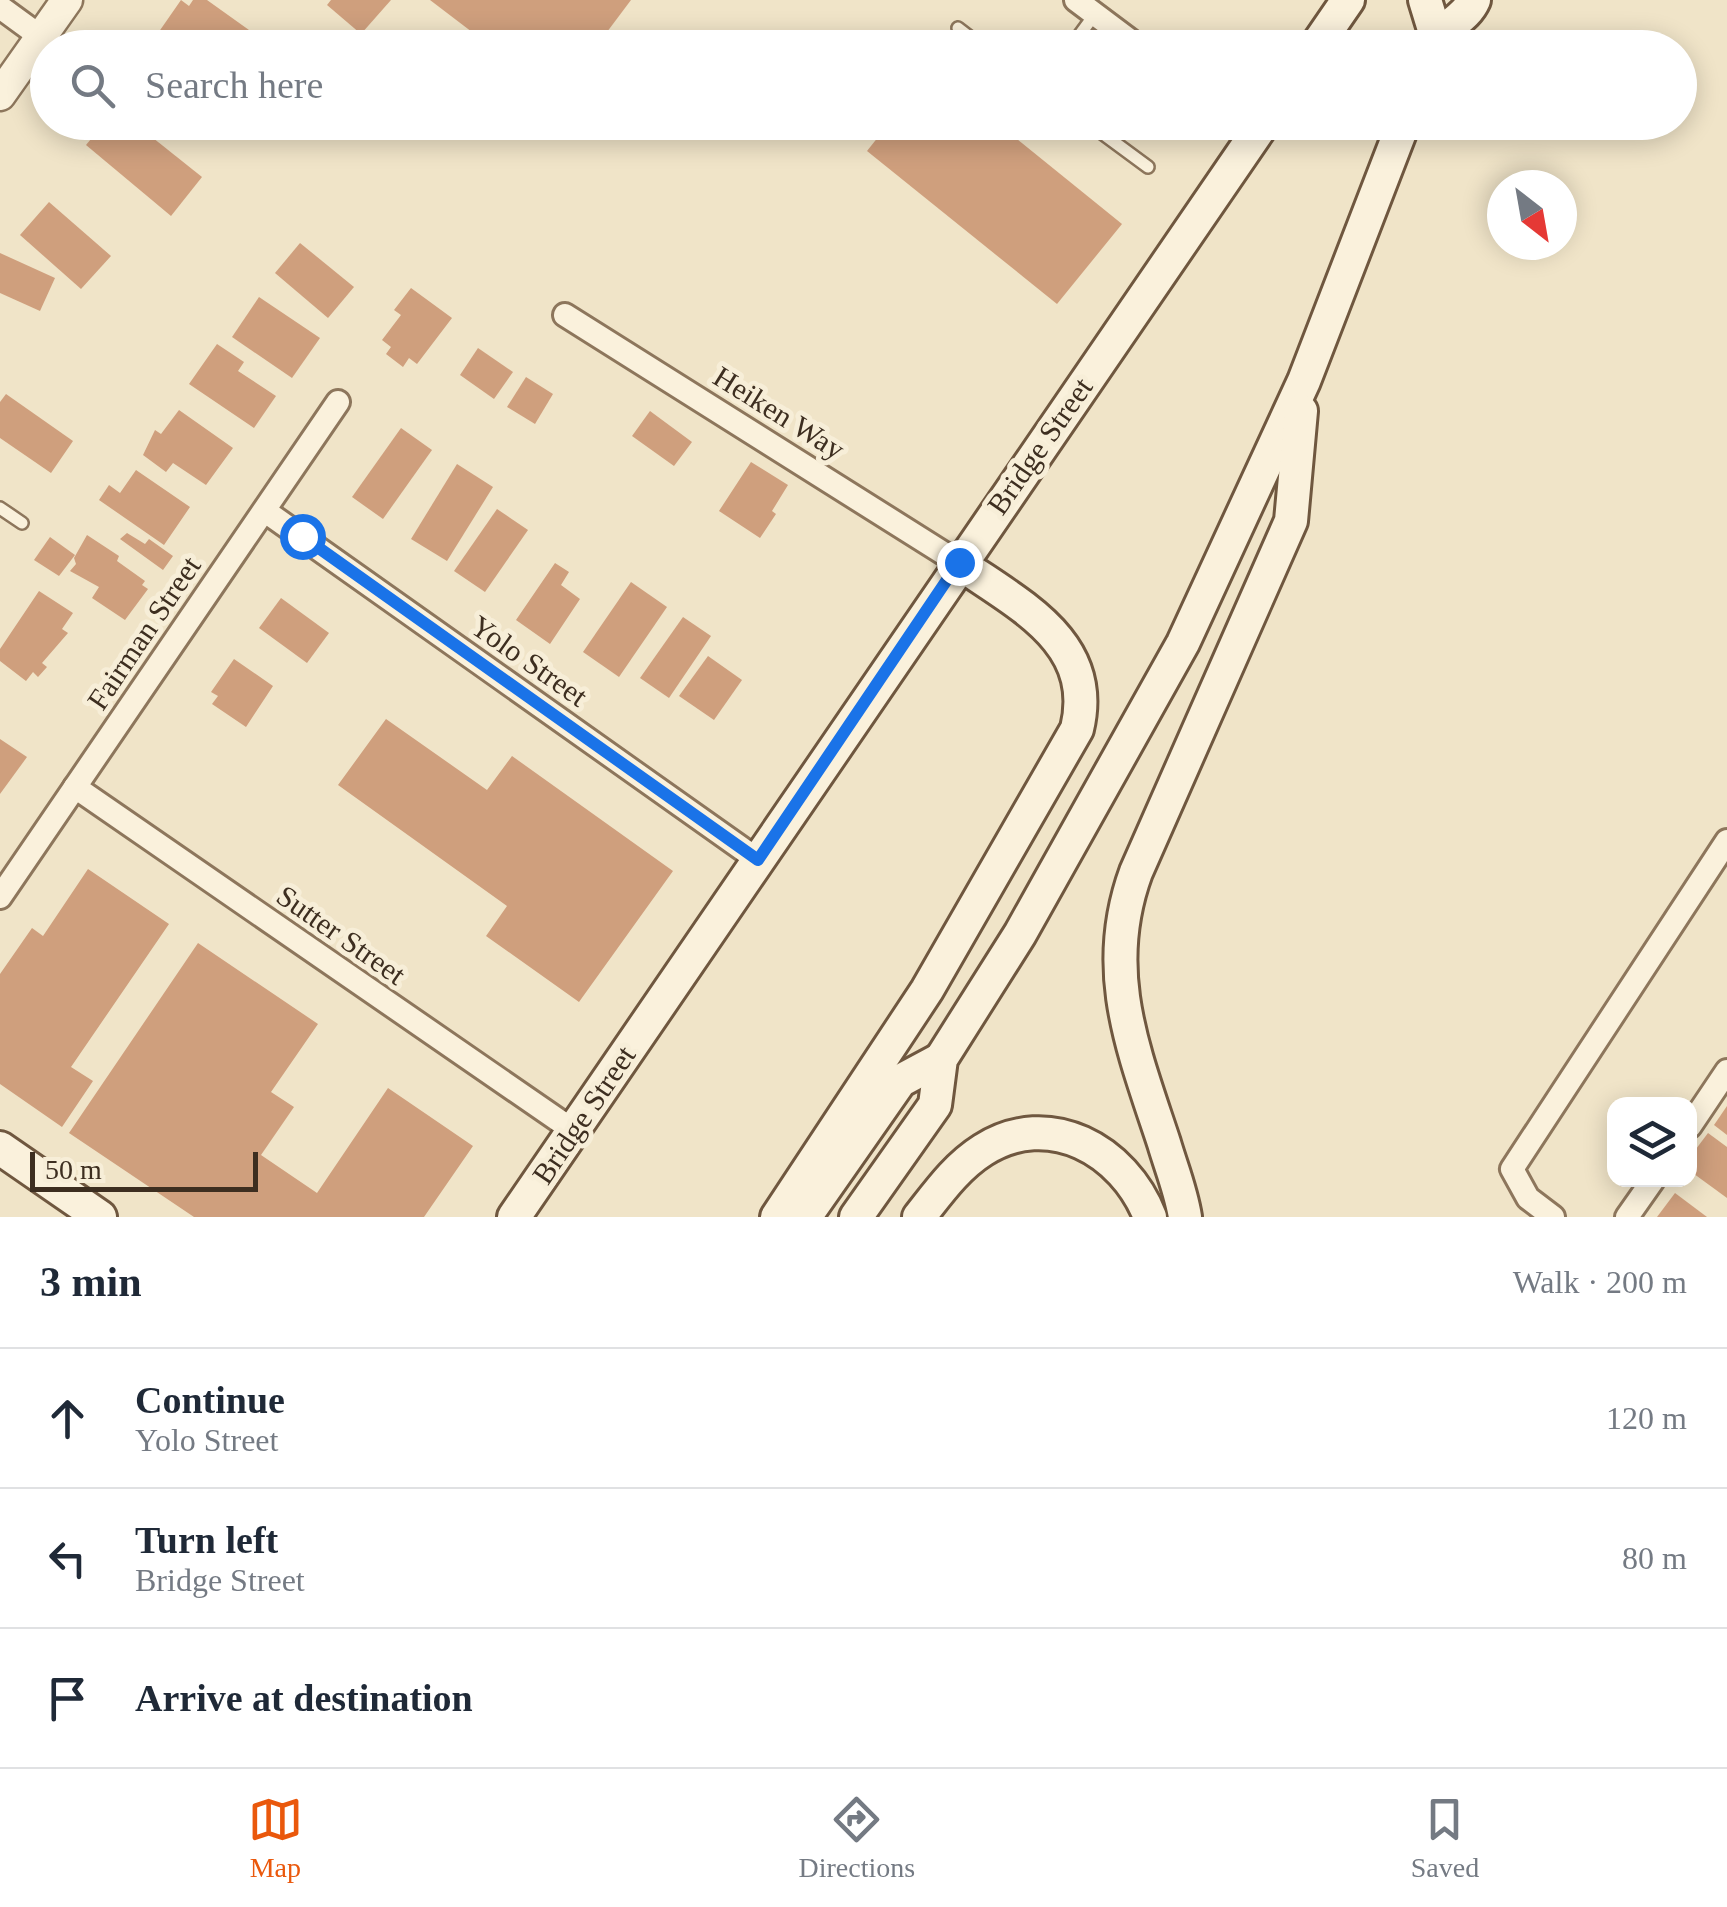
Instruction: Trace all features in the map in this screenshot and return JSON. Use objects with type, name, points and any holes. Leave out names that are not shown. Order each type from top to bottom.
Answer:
[{"type":"main road","points":[[1328,30],[1348,0]]},
{"type":"main road","points":[[1425,0],[1431,30]]},
{"type":"main road","points":[[1448,30],[1470,10],[1474,0]]},
{"type":"main road","name":"Bridge Street","points":[[514,1217],[1245,140]]},
{"type":"main road","points":[[856,1217],[935,1105],[940,1059],[1020,934],[1161,685],[1241,523],[1304,382],[1397,140]]},
{"type":"main road","points":[[1185,1217],[1124,1016],[1121,930],[1136,872],[1291,521],[1304,382]]},
{"type":"main road","points":[[778,1217],[927,990],[1076,729],[1081,689],[1064,646],[1045,625],[959,562]]},
{"type":"main road","points":[[805,1217],[900,1081],[940,1059]]},
{"type":"main road","points":[[919,1217],[951,1178],[980,1152],[1003,1140],[1045,1133],[1079,1140],[1106,1155],[1131,1180],[1150,1217]]},
{"type":"main road","points":[[0,1148],[100,1217]]},
{"type":"street","points":[[46,30],[67,0]]},
{"type":"street","points":[[1076,0],[1117,30]]},
{"type":"street","points":[[0,6],[31,30]]},
{"type":"street","points":[[0,95],[30,53]]},
{"type":"street","name":"Heiken Way","points":[[566,314],[959,562]]},
{"type":"street","name":"Fairman Street","points":[[0,897],[338,402]]},
{"type":"street","name":"Yolo Street","points":[[265,510],[758,860]]},
{"type":"street","name":"Sutter Street","points":[[75,787],[574,1131]]},
{"type":"street","points":[[1552,1217],[1528,1198],[1512,1170],[1727,842]]},
{"type":"street","points":[[1697,1116],[1727,1071]]},
{"type":"street","points":[[1627,1217],[1647,1187]]},
{"type":"lane","points":[[1084,30],[1096,14]]},
{"type":"lane","points":[[1111,140],[1148,167]]},
{"type":"lane","points":[[0,508],[22,523]]},
{"type":"building","points":[[181,0],[189,6],[193,0],[207,0],[249,30],[160,30]]},
{"type":"building","points":[[331,0],[391,0],[365,30],[356,30],[327,5]]},
{"type":"building","points":[[430,0],[631,0],[608,30],[469,30]]},
{"type":"building","points":[[90,140],[156,140],[202,177],[171,216],[86,145]]},
{"type":"building","points":[[876,140],[1018,140],[1122,224],[1057,304],[867,151]]},
{"type":"building","points":[[49,202],[111,256],[81,289],[20,235]]},
{"type":"building","points":[[300,243],[354,287],[328,318],[275,273]]},
{"type":"building","points":[[0,253],[55,278],[40,311],[0,293]]},
{"type":"building","points":[[411,288],[452,318],[417,364],[409,358],[403,367],[386,354],[391,347],[382,340],[401,315],[394,310]]},
{"type":"building","points":[[259,297],[320,338],[292,378],[232,337]]},
{"type":"building","points":[[217,344],[244,362],[238,371],[276,396],[254,428],[189,384]]},
{"type":"building","points":[[478,348],[513,372],[494,399],[460,375]]},
{"type":"building","points":[[526,377],[553,394],[535,424],[507,407]]},
{"type":"building","points":[[6,394],[73,441],[51,473],[0,438],[0,402]]},
{"type":"building","points":[[179,410],[233,448],[206,485],[173,463],[166,472],[143,455],[155,430],[161,434]]},
{"type":"building","points":[[650,411],[692,442],[674,466],[632,436]]},
{"type":"building","points":[[401,428],[432,450],[383,519],[352,497]]},
{"type":"building","points":[[751,462],[788,485],[760,538],[719,511]]},
{"type":"building","points":[[457,464],[493,487],[447,561],[411,539]]},
{"type":"building","points":[[136,470],[190,507],[164,545],[99,500],[109,485],[120,493]]},
{"type":"building","points":[[497,509],[528,530],[485,592],[454,571]]},
{"type":"building","points":[[127,533],[145,544],[149,539],[173,556],[163,570],[120,539]]},
{"type":"building","points":[[87,535],[119,556],[117,561],[145,581],[142,585],[148,589],[125,620],[92,598],[99,587],[70,571]]},
{"type":"building","points":[[50,537],[75,555],[59,576],[34,560]]},
{"type":"building","points":[[555,563],[569,572],[561,585],[580,599],[550,644],[516,620]]},
{"type":"building","points":[[631,582],[667,607],[619,677],[583,652]]},
{"type":"building","points":[[39,591],[73,613],[62,629],[68,633],[42,663],[47,667],[38,677],[33,672],[26,681],[0,661],[0,649]]},
{"type":"building","points":[[281,598],[329,633],[307,663],[259,628]]},
{"type":"building","points":[[683,617],[711,636],[669,698],[640,678]]},
{"type":"building","points":[[708,656],[742,680],[714,720],[679,696]]},
{"type":"building","points":[[234,659],[273,686],[246,727],[212,704],[218,696],[211,692]]},
{"type":"building","points":[[386,719],[487,790],[512,756],[673,871],[579,1002],[486,936],[507,906],[338,785]]},
{"type":"building","points":[[0,739],[27,757],[0,794]]},
{"type":"building","points":[[88,869],[169,924],[71,1067],[93,1081],[62,1127],[0,1084],[0,974],[32,928],[43,936]]},
{"type":"building","points":[[198,943],[318,1024],[271,1092],[294,1107],[261,1155],[317,1193],[388,1088],[473,1146],[424,1217],[194,1217],[69,1133]]},
{"type":"building","points":[[1727,1106],[1727,1135],[1714,1125]]},
{"type":"building","points":[[1708,1133],[1727,1147],[1727,1198],[1697,1176],[1697,1148]]},
{"type":"building","points":[[1675,1193],[1707,1217],[1657,1217]]},
{"type":"route","points":[[302,536],[758,860],[959,562]]}]
